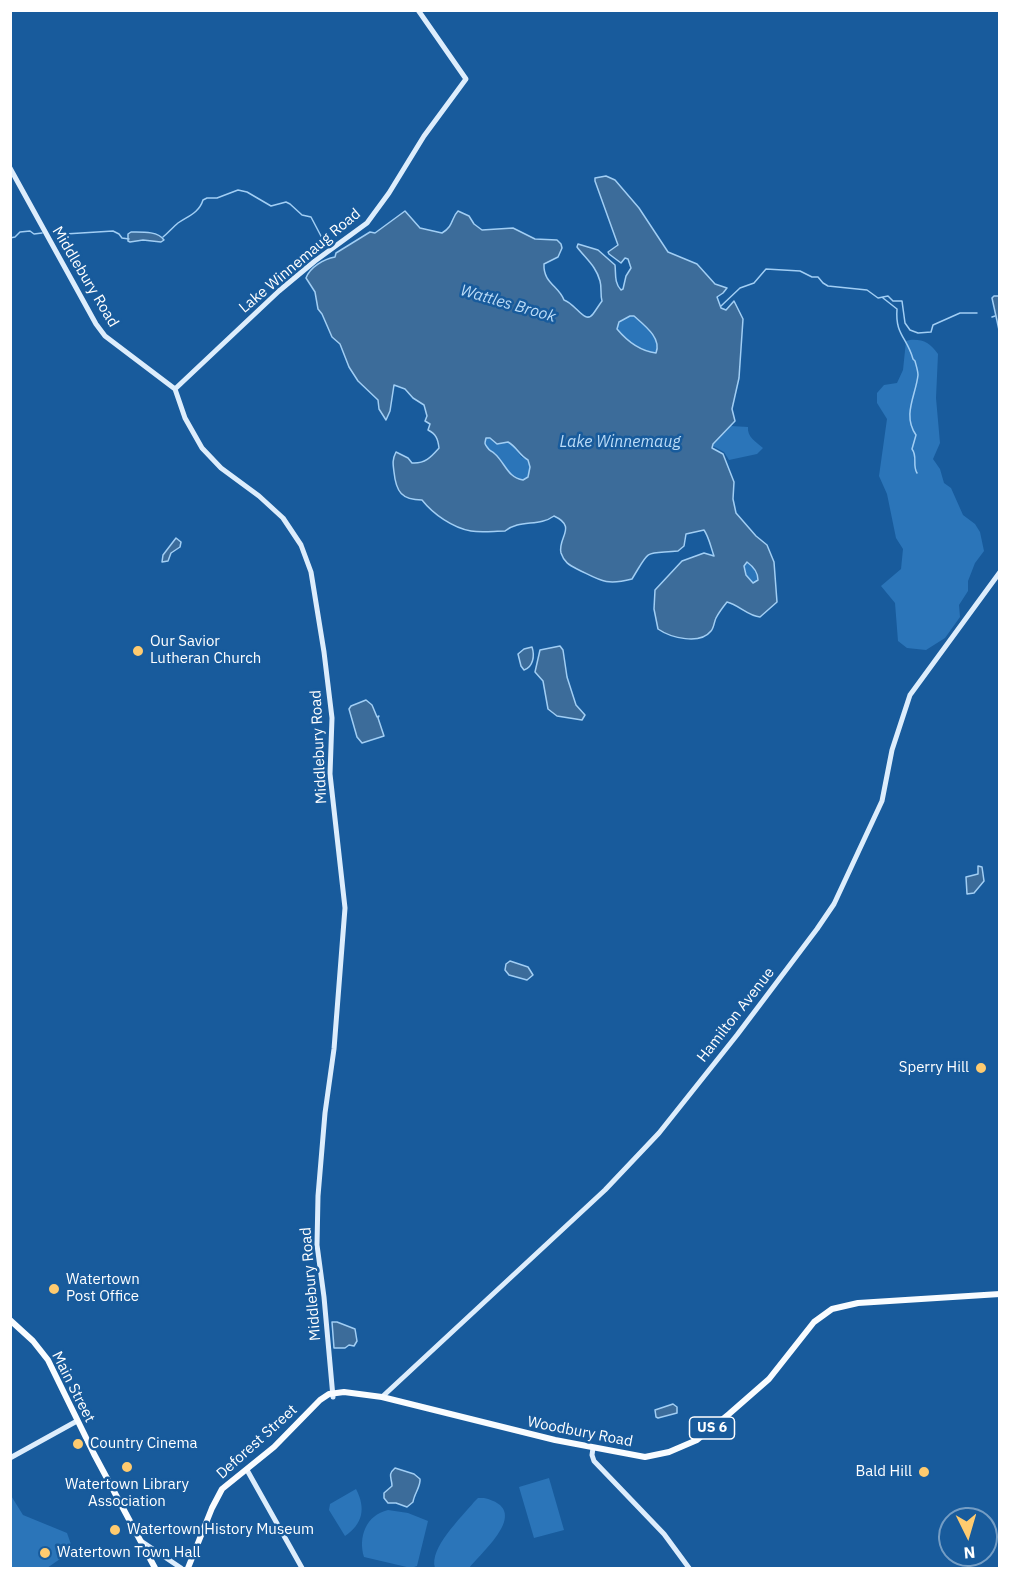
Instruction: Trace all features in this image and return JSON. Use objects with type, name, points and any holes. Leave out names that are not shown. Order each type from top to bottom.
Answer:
[{"type":"main road","name":"Woodbury Road","points":[[319,1403],[332,1395],[355,1394],[382,1397],[487,1425],[645,1457],[669,1452],[697,1440],[769,1379],[814,1322],[832,1309],[858,1303],[999,1294]]},
{"type":"main road","name":"Main Street","points":[[10,1320],[33,1341],[48,1360],[77,1421],[155,1569]]},
{"type":"main road","name":"Deforest Street","points":[[188,1569],[222,1489],[274,1447],[319,1403]]},
{"type":"street","name":"Lake Winnemaug Road","points":[[175,389],[279,291],[367,223],[389,193],[424,136],[466,80],[418,10]]},
{"type":"street","name":"Middlebury Road","points":[[10,168],[96,324],[105,336],[175,389],[185,418],[202,448],[221,468],[275,510],[301,545],[311,572],[332,718],[330,774],[345,908],[334,1049],[325,1113],[318,1196],[317,1245],[332,1395]]},
{"type":"street","name":"Hamilton Avenue","points":[[382,1397],[605,1190],[651,1141],[737,1035],[805,945],[834,904],[882,801],[892,750],[910,695],[999,572]]},
{"type":"street","points":[[10,1458],[77,1421]]},
{"type":"street","points":[[593,1448],[594,1461],[664,1534],[689,1569]]},
{"type":"street","points":[[247,1470],[302,1569]]},
{"type":"street","points":[[141,1541],[181,1569]]},
{"type":"shaded area","points":[[634,315],[654,337],[656,353],[634,344],[616,329],[623,319]]},
{"type":"shaded area","points":[[906,341],[926,342],[938,354],[936,398],[940,443],[933,459],[940,469],[944,483],[951,488],[963,515],[975,524],[980,532],[984,551],[975,563],[968,581],[968,591],[959,605],[960,617],[945,638],[926,650],[907,648],[898,641],[895,603],[881,586],[901,569],[903,549],[896,538],[887,494],[879,476],[887,419],[877,403],[877,393],[884,385],[897,383],[903,370]]},
{"type":"shaded area","points":[[731,426],[748,427],[750,436],[763,448],[757,454],[729,460],[724,452],[713,446],[713,442]]},
{"type":"shaded area","points":[[486,437],[515,446],[521,457],[528,460],[530,467],[528,477],[523,480],[510,473],[489,450],[485,443]]},
{"type":"shaded area","points":[[747,562],[755,570],[759,580],[753,583],[746,575],[744,566]]},
{"type":"shaded area","points":[[549,1478],[564,1530],[534,1538],[519,1487]]},
{"type":"shaded area","points":[[356,1489],[361,1503],[361,1515],[356,1526],[345,1536],[329,1510],[330,1504]]},
{"type":"shaded area","points":[[10,1494],[23,1515],[67,1533],[73,1550],[47,1568],[11,1568]]},
{"type":"shaded area","points":[[478,1498],[498,1503],[504,1511],[505,1520],[493,1540],[469,1568],[435,1568],[434,1560],[447,1534]]},
{"type":"shaded area","points":[[388,1510],[408,1513],[428,1521],[417,1566],[411,1568],[364,1557],[363,1535],[369,1522]]},
{"type":"water","name":"Lake Winnemaug","points":[[606,176],[615,180],[639,208],[668,252],[697,264],[715,284],[727,288],[717,297],[721,308],[726,310],[734,301],[743,319],[739,378],[732,409],[735,421],[713,444],[712,448],[723,454],[734,482],[733,499],[736,513],[767,545],[774,562],[777,602],[760,617],[751,615],[727,602],[717,616],[712,630],[700,638],[685,639],[658,629],[654,609],[655,590],[682,561],[704,553],[714,556],[704,530],[686,534],[684,546],[678,551],[649,554],[632,579],[609,582],[592,576],[565,561],[561,548],[566,529],[565,524],[554,516],[542,521],[517,525],[505,531],[471,531],[444,520],[422,500],[409,498],[401,493],[396,485],[394,469],[393,460],[396,452],[408,458],[412,463],[417,463],[427,459],[439,448],[436,437],[428,430],[430,424],[425,421],[427,416],[424,405],[405,389],[394,385],[390,411],[386,420],[379,409],[378,400],[358,381],[349,367],[340,344],[332,337],[318,309],[315,292],[306,278],[318,264],[335,257],[336,253],[370,232],[375,233],[405,211],[420,228],[442,233],[449,228],[458,211],[469,216],[482,230],[513,228],[535,239],[557,240],[562,248],[558,257],[544,264],[546,276],[564,300],[583,315],[590,317],[602,301],[601,284],[593,267],[577,247],[578,244],[598,250],[615,265],[616,281],[621,290],[631,268],[628,259],[625,258],[621,263],[608,252],[618,245],[595,178]],"holes":[[[634,316],[651,332],[656,342],[656,353],[634,345],[617,329],[619,322]],[[486,438],[490,438],[497,444],[508,442],[514,446],[528,460],[530,467],[528,477],[523,480],[518,479],[510,473],[485,444]],[[747,562],[752,566],[758,580],[753,583],[746,575],[744,566]]]},
{"type":"water","points":[[131,232],[154,234],[164,240],[161,242],[143,240],[130,242],[128,234]]},
{"type":"water","points":[[999,296],[999,330],[992,298]]},
{"type":"water","points":[[176,538],[181,542],[180,547],[171,553],[168,561],[162,562],[163,555]]},
{"type":"water","points":[[560,646],[563,650],[567,677],[576,705],[585,715],[582,720],[557,716],[548,709],[543,681],[535,672],[540,650]]},
{"type":"water","points":[[532,647],[533,661],[524,670],[518,654]]},
{"type":"water","points":[[366,700],[372,705],[377,717],[379,716],[384,736],[362,743],[357,737],[349,709]]},
{"type":"water","points":[[978,866],[982,867],[984,881],[974,893],[967,894],[966,877],[978,874]]},
{"type":"water","points":[[510,961],[528,967],[533,975],[527,980],[509,975],[505,970],[506,964]]},
{"type":"water","points":[[332,1322],[355,1329],[357,1341],[354,1346],[334,1348]]},
{"type":"water","points":[[673,1404],[677,1407],[677,1413],[656,1417],[655,1410]]},
{"type":"water","points":[[395,1468],[414,1474],[420,1479],[413,1502],[407,1507],[388,1503],[384,1498],[384,1493],[392,1486],[391,1475]]},
{"type":"waterway","name":"Wattles Brook","points":[[163,237],[196,211],[203,200],[217,198],[238,190],[247,192],[271,206],[286,202],[290,204],[302,215],[311,217],[322,238]]},
{"type":"waterway","name":"Wattles Brook","points":[[52,233],[113,231],[122,238],[129,239]]},
{"type":"waterway","name":"Wattles Brook","points":[[10,238],[20,232],[42,233]]},
{"type":"waterway","name":"Wattles Brook","points":[[721,306],[740,288],[754,283],[766,269],[800,271],[812,277],[818,277],[828,286],[867,290],[878,298],[888,296],[893,301],[902,301],[905,323],[910,330],[918,333],[931,332],[933,325],[960,313],[977,313]]},
{"type":"waterway","points":[[883,298],[897,309],[898,325],[918,372],[910,412],[912,428],[916,435],[912,449],[917,473]]},
{"type":"place","name":"Our Savior Lutheran Church","points":[[138,651]]},
{"type":"place","name":"Sperry Hill","points":[[981,1068]]},
{"type":"place","name":"Watertown Post Office","points":[[54,1289]]},
{"type":"place","name":"Country Cinema","points":[[78,1444]]},
{"type":"place","name":"Watertown Library Association","points":[[127,1467]]},
{"type":"place","name":"Bald Hill","points":[[924,1472]]},
{"type":"place","name":"Watertown History Museum","points":[[115,1530]]},
{"type":"place","name":"Watertown Town Hall","points":[[45,1553]]}]
